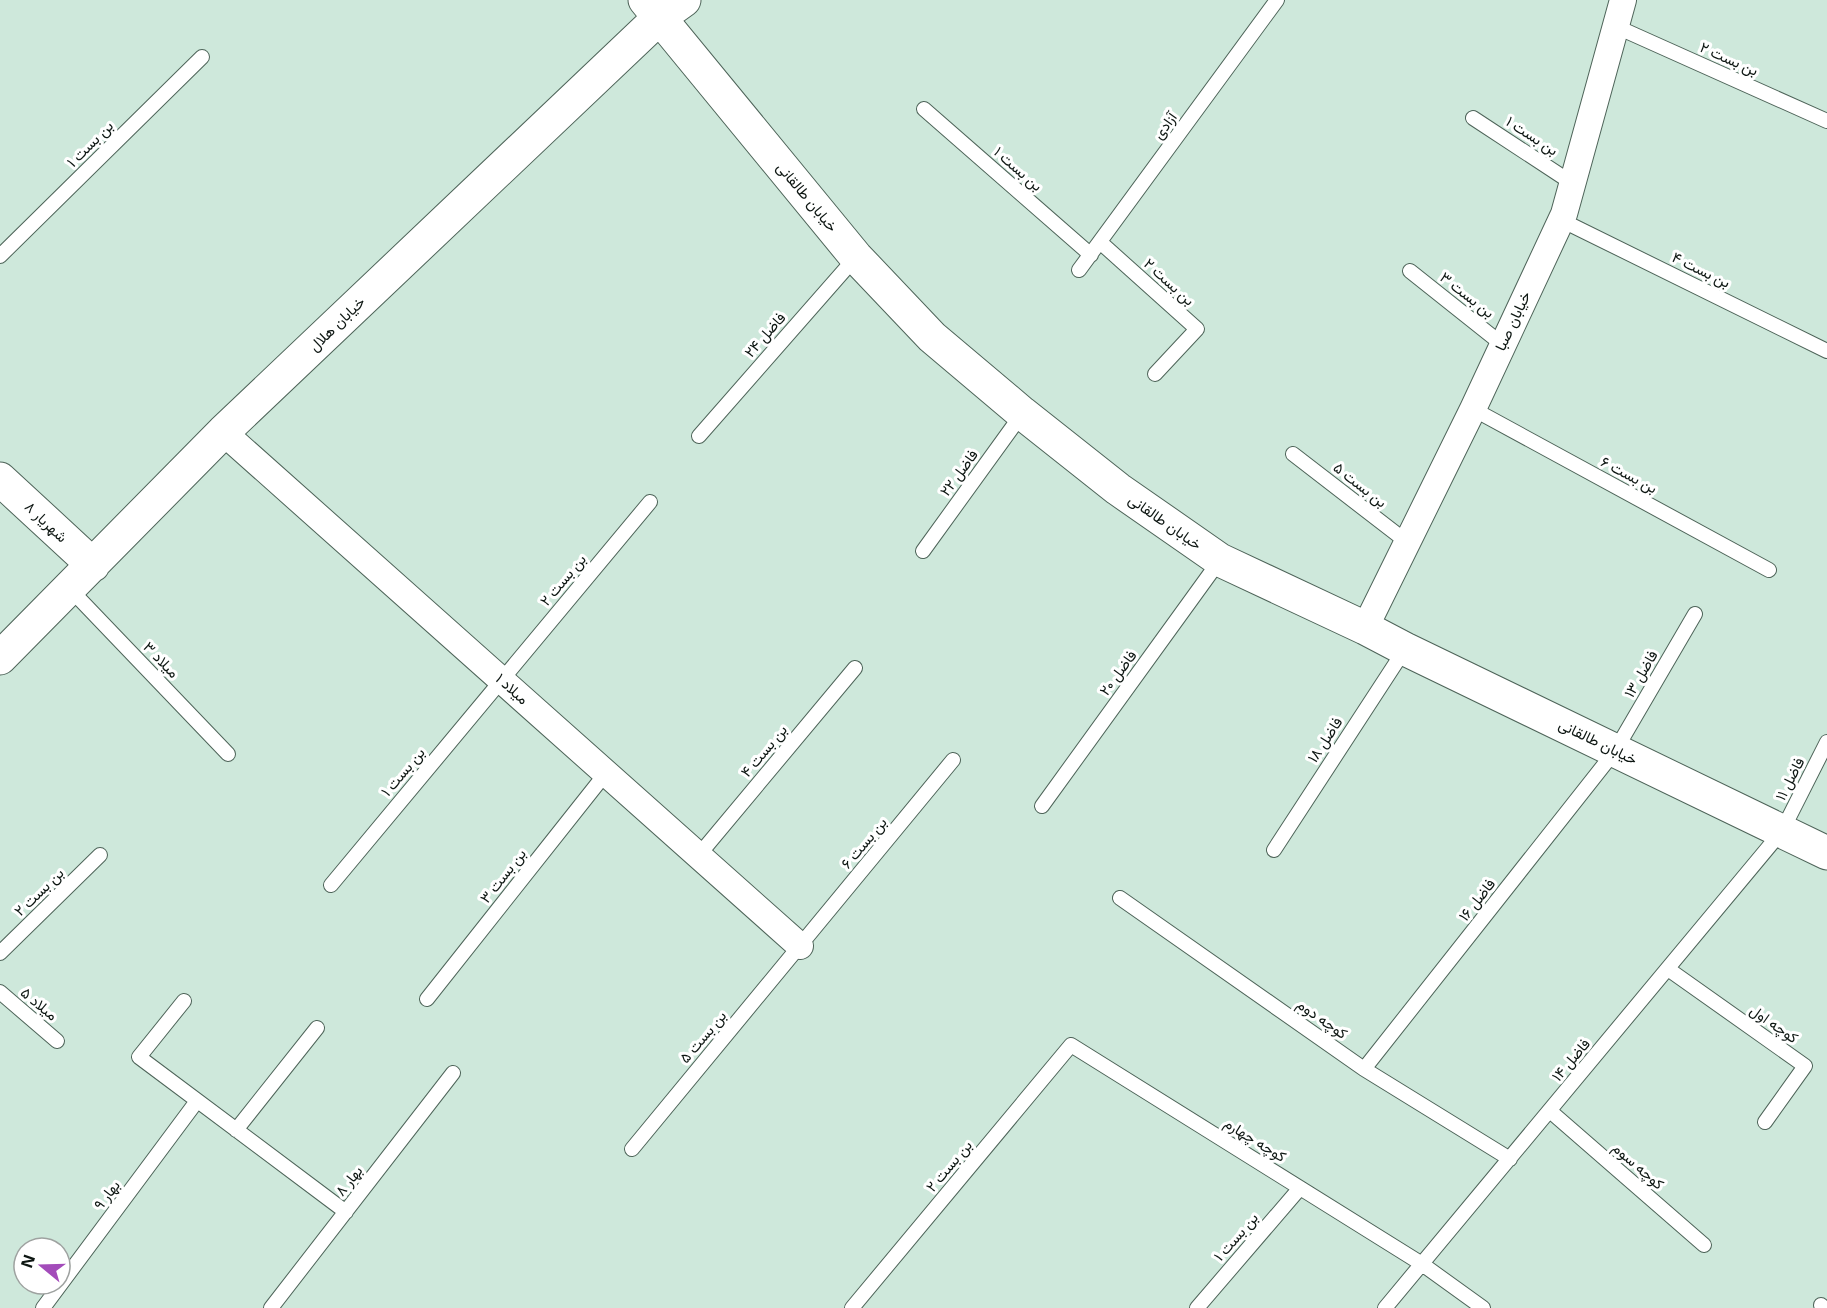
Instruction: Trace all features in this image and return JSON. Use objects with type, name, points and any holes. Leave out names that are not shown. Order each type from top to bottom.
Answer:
[{"type":"main road","name":"خیابان طالقانی","points":[[663,6],[856,256],[932,337],[1022,414],[1118,489],[1220,560],[1827,853]]},
{"type":"main road","name":"خیابان هلال","points":[[0,658],[224,432],[663,6]]},
{"type":"main road","name":"شهریار ۸","points":[[0,479],[93,566]]},
{"type":"street","name":"خیابان صبا","points":[[1365,628],[1473,409],[1561,220],[1623,0]]},
{"type":"street","name":"میلاد ۱","points":[[224,432],[800,946]]},
{"type":"lane","name":"آزادی","points":[[1079,270],[1277,0]]},
{"type":"lane","name":"بن بست ۲","points":[[1617,27],[1827,121]]},
{"type":"lane","name":"بن بست ۱","points":[[0,256],[202,57]]},
{"type":"lane","name":"بن بست ۱","points":[[924,109],[1091,255]]},
{"type":"lane","name":"بن بست ۱","points":[[1473,118],[1572,183]]},
{"type":"lane","name":"بن بست ۴","points":[[1561,220],[1827,351]]},
{"type":"lane","name":"بن بست ۲","points":[[1100,242],[1197,329],[1155,374]]},
{"type":"lane","name":"فاضل ۲۴","points":[[699,436],[856,256]]},
{"type":"lane","name":"بن بست ۳","points":[[1410,271],[1503,345]]},
{"type":"lane","name":"بن بست ۶","points":[[1473,409],[1769,570]]},
{"type":"lane","name":"فاضل ۲۲","points":[[923,551],[1022,414]]},
{"type":"lane","name":"بن بست ۵","points":[[1293,454],[1407,542]]},
{"type":"lane","name":"بن بست ۲","points":[[501,680],[650,502]]},
{"type":"lane","name":"فاضل ۲۰","points":[[1042,806],[1220,560]]},
{"type":"lane","name":"میلاد ۳","points":[[70,589],[228,754]]},
{"type":"lane","name":"فاضل ۱۳","points":[[1615,751],[1695,614]]},
{"type":"lane","name":"فاضل ۱۸","points":[[1274,850],[1405,649]]},
{"type":"lane","name":"بن بست ۴","points":[[698,856],[855,668]]},
{"type":"lane","name":"بن بست ۱","points":[[331,885],[501,680]]},
{"type":"lane","name":"فاضل ۱۱","points":[[1782,831],[1827,742]]},
{"type":"lane","name":"فاضل ۱۶","points":[[1364,1069],[1615,751]]},
{"type":"lane","name":"بن بست ۶","points":[[800,946],[953,760]]},
{"type":"lane","name":"بن بست ۳","points":[[427,999],[606,773]]},
{"type":"lane","name":"فاضل ۱۴","points":[[1385,1308],[1782,831]]},
{"type":"lane","name":"بن بست ۲","points":[[0,953],[100,855]]},
{"type":"lane","name":"کوچه دوم","points":[[1120,898],[1364,1069],[1510,1159]]},
{"type":"lane","name":"بن بست ۵","points":[[632,1149],[800,946]]},
{"type":"lane","name":"کوچه اول","points":[[1668,969],[1805,1066],[1765,1122]]},
{"type":"lane","name":"میلاد ۵","points":[[0,992],[57,1041]]},
{"type":"lane","points":[[184,1001],[139,1057],[346,1212]]},
{"type":"lane","points":[[236,1130],[317,1028]]},
{"type":"lane","name":"بن بست ۲","points":[[852,1308],[1071,1045]]},
{"type":"lane","name":"کوچه چهارم","points":[[1071,1045],[1422,1264],[1483,1308]]},
{"type":"lane","name":"بهار ۸","points":[[271,1308],[453,1074]]},
{"type":"lane","name":"بهار ۹","points":[[43,1308],[197,1101]]},
{"type":"lane","name":"کوچه سوم","points":[[1550,1111],[1704,1245]]},
{"type":"lane","name":"بن بست ۱","points":[[1197,1308],[1300,1188]]}]
